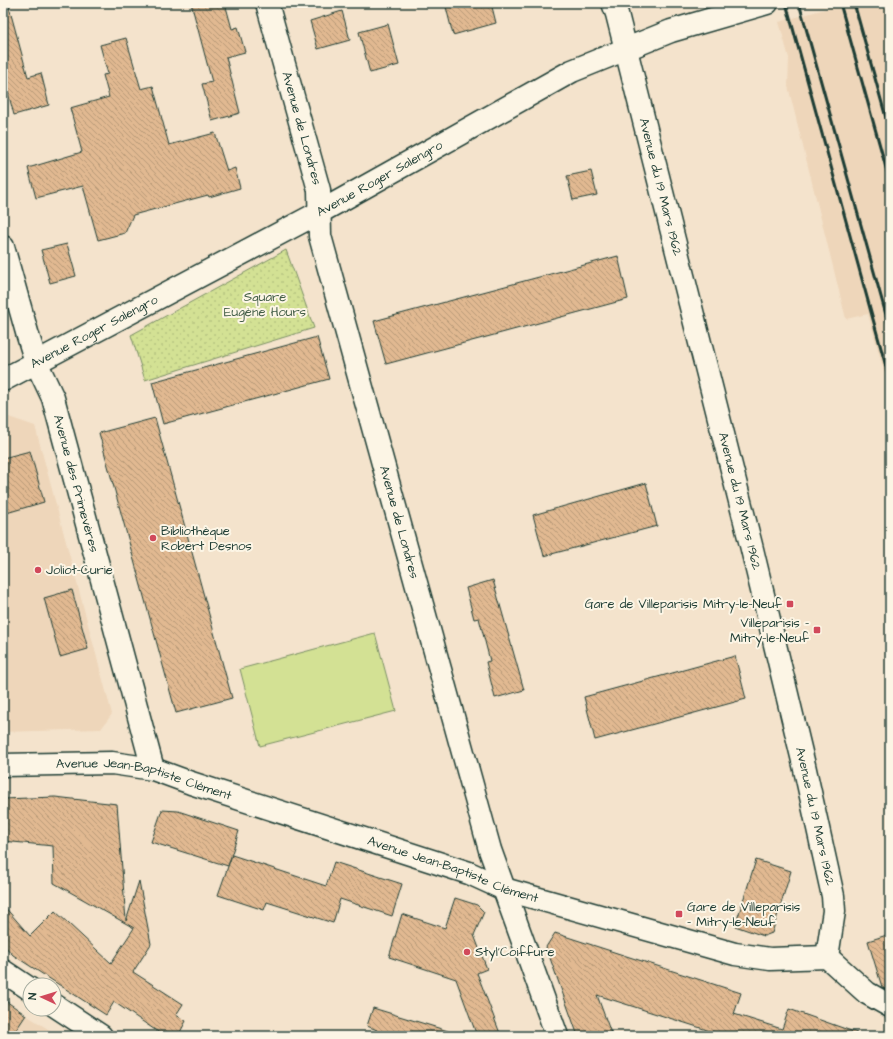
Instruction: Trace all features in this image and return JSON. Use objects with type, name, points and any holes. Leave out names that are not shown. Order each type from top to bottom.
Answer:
[{"type":"street","name":"Avenue de Londres","points":[[267,3],[319,190],[320,236],[490,850],[557,1036]]},
{"type":"street","name":"Avenue du 19 Mars 1962","points":[[613,3],[626,49],[751,545],[832,890],[834,911],[827,957]]},
{"type":"street","name":"Avenue Roger Salengro","points":[[3,380],[320,212],[572,71],[671,31],[767,3]]},
{"type":"street","name":"Avenue des Primevères","points":[[3,247],[36,362],[53,398],[153,769]]},
{"type":"street","name":"Avenue Jean-Baptiste Clément","points":[[3,765],[112,763],[153,769],[469,873],[504,889],[602,918],[736,954],[770,959],[827,957]]},
{"type":"street","points":[[827,957],[867,993],[890,1006]]},
{"type":"street","points":[[3,971],[22,984]]},
{"type":"street","points":[[62,1010],[101,1036]]},
{"type":"shaded area","points":[[846,3],[890,3],[890,393],[868,314],[846,319],[788,86],[789,58],[779,22]]},
{"type":"shaded area","name":"Joliot-Curie","points":[[3,415],[35,426],[112,714],[101,729],[3,732]]},
{"type":"shaded area","points":[[3,999],[22,1012],[22,1017],[29,1017],[59,1036],[3,1036]]},
{"type":"green space","name":"Square Eugène Hours","points":[[286,250],[314,328],[145,380],[131,335]]},
{"type":"green space","points":[[375,633],[396,711],[260,746],[240,669]]},
{"type":"building","points":[[191,3],[225,3],[232,29],[238,27],[245,52],[226,57],[240,113],[212,121],[202,84],[212,82]]},
{"type":"building","points":[[445,3],[491,3],[496,23],[453,35]]},
{"type":"building","points":[[9,7],[28,77],[41,73],[49,105],[14,115],[3,74],[3,8]]},
{"type":"building","points":[[342,11],[350,40],[318,49],[310,21]]},
{"type":"building","points":[[388,24],[399,65],[370,73],[359,32]]},
{"type":"building","points":[[126,38],[141,89],[153,86],[169,145],[215,133],[227,171],[235,168],[240,188],[133,215],[125,233],[98,240],[83,186],[36,198],[28,168],[82,152],[70,108],[109,97],[103,75],[108,74],[100,45]]},
{"type":"building","points":[[591,171],[597,195],[573,200],[567,176]]},
{"type":"building","points":[[67,244],[76,276],[50,283],[41,250]]},
{"type":"building","points":[[618,256],[628,299],[386,364],[374,321]]},
{"type":"building","points":[[317,337],[329,379],[163,424],[152,382]]},
{"type":"building","points":[[155,418],[232,698],[176,713],[99,433]]},
{"type":"building","points":[[30,451],[44,502],[3,514],[3,458]]},
{"type":"building","points":[[646,483],[657,526],[544,556],[533,515]]},
{"type":"building","points":[[493,580],[524,690],[495,698],[486,662],[490,661],[479,618],[474,619],[466,588]]},
{"type":"building","points":[[72,590],[88,649],[60,657],[44,598]]},
{"type":"building","points":[[735,656],[746,699],[595,740],[584,697]]},
{"type":"building","points":[[55,797],[117,804],[126,921],[139,881],[151,944],[133,972],[183,1004],[176,1015],[186,1021],[178,1036],[164,1036],[114,1002],[106,1015],[62,987],[62,977],[47,977],[13,955],[3,944],[3,905],[30,936],[55,911],[111,963],[134,928],[54,883],[53,846],[3,841],[3,799]]},
{"type":"building","points":[[162,810],[178,811],[239,831],[228,866],[151,842]]},
{"type":"building","points":[[232,855],[326,886],[334,862],[402,884],[392,916],[340,899],[333,923],[267,902],[264,910],[218,895]]},
{"type":"building","points":[[756,860],[791,871],[772,933],[764,936],[735,926]]},
{"type":"building","points":[[455,898],[477,905],[484,912],[474,935],[487,969],[477,973],[501,1036],[477,1036],[456,979],[389,957],[402,914],[445,928]]},
{"type":"building","points":[[555,933],[741,993],[734,1014],[782,1029],[789,1009],[857,1033],[856,1036],[726,1036],[597,995],[612,1036],[578,1036],[546,947]]},
{"type":"building","points":[[890,934],[890,992],[882,987],[868,941]]},
{"type":"building","points":[[3,999],[22,1012],[22,1017],[25,1017],[12,1036],[3,1036]]},
{"type":"building","points":[[373,1008],[448,1031],[447,1036],[375,1036],[377,1030],[367,1026]]},
{"type":"railway","points":[[786,3],[890,381]]},
{"type":"railway","points":[[799,3],[890,329]]},
{"type":"railway","points":[[840,3],[890,182]]},
{"type":"railway","points":[[854,3],[890,132]]},
{"type":"place","name":"Bibliothèque Robert Desnos","points":[[153,538]]},
{"type":"place","name":"Joliot-Curie","points":[[38,570]]},
{"type":"place","name":"Gare de Villeparisis Mitry-le-Neuf","points":[[790,604]]},
{"type":"place","name":"Villeparisis - Mitry-le-Neuf","points":[[817,630]]},
{"type":"place","name":"Gare de Villeparisis - Mitry-le-Neuf","points":[[679,914]]},
{"type":"place","name":"Styl'Coiffure","points":[[467,952]]}]
